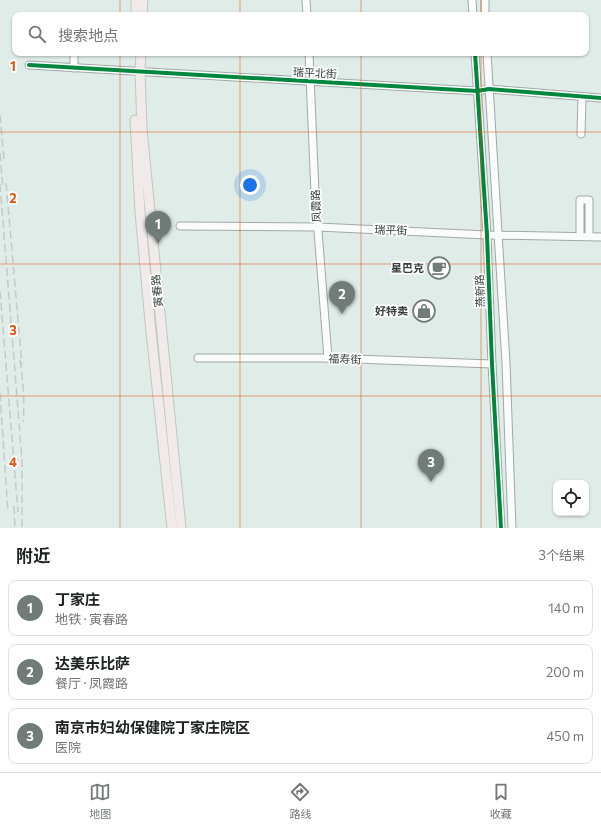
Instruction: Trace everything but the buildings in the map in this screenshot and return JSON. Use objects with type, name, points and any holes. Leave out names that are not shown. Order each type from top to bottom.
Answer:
[{"type":"main road","points":[[136,0],[136,12]]},
{"type":"main road","points":[[142,12],[143,0]]},
{"type":"main road","name":"寅春路","points":[[135,56],[181,528]]},
{"type":"main road","name":"寅春路","points":[[140,56],[137,71],[136,132],[140,212],[150,330],[172,528]]},
{"type":"street","points":[[306,0],[307,12]]},
{"type":"street","points":[[472,0],[473,12]]},
{"type":"street","points":[[484,0],[485,12]]},
{"type":"street","points":[[74,56],[74,68]]},
{"type":"street","name":"凤霞路","points":[[309,56],[318,227],[328,358]]},
{"type":"street","name":"燕新路","points":[[475,56],[476,91],[487,234],[501,528]]},
{"type":"street","name":"燕新路","points":[[487,56],[506,363],[512,528]]},
{"type":"street","name":"瑞平北街","points":[[29,65],[476,91],[489,89],[601,98]]},
{"type":"street","points":[[581,134],[582,97]]},
{"type":"street","points":[[580,236],[580,200],[589,200],[589,236]]},
{"type":"street","name":"瑞平街","points":[[180,226],[318,227],[498,235],[601,237]]},
{"type":"street","name":"福寿街","points":[[198,358],[328,358],[492,364]]},
{"type":"railway","points":[[0,115],[4,159]]},
{"type":"railway","points":[[0,153],[3,189]]},
{"type":"railway","points":[[6,183],[22,365]]},
{"type":"railway","points":[[0,184],[22,460],[22,528]]},
{"type":"railway","points":[[0,291],[18,512]]},
{"type":"railway","points":[[20,360],[24,406],[23,422]]},
{"type":"railway","points":[[0,393],[8,513]]},
{"type":"railway","points":[[14,506],[15,528]]},
{"type":"cycle path","points":[[475,56],[487,235],[501,528]]},
{"type":"cycle path","points":[[29,65],[477,91],[489,89],[601,98]]},
{"type":"place","name":"丁家庄","points":[[158,244]]},
{"type":"place","name":"星巴克","points":[[439,268]]},
{"type":"place","name":"好特卖","points":[[424,311]]},
{"type":"place","name":"达美乐比萨","points":[[342,314]]},
{"type":"place","name":"南京市妇幼保健院丁家庄院区","points":[[431,482]]}]
